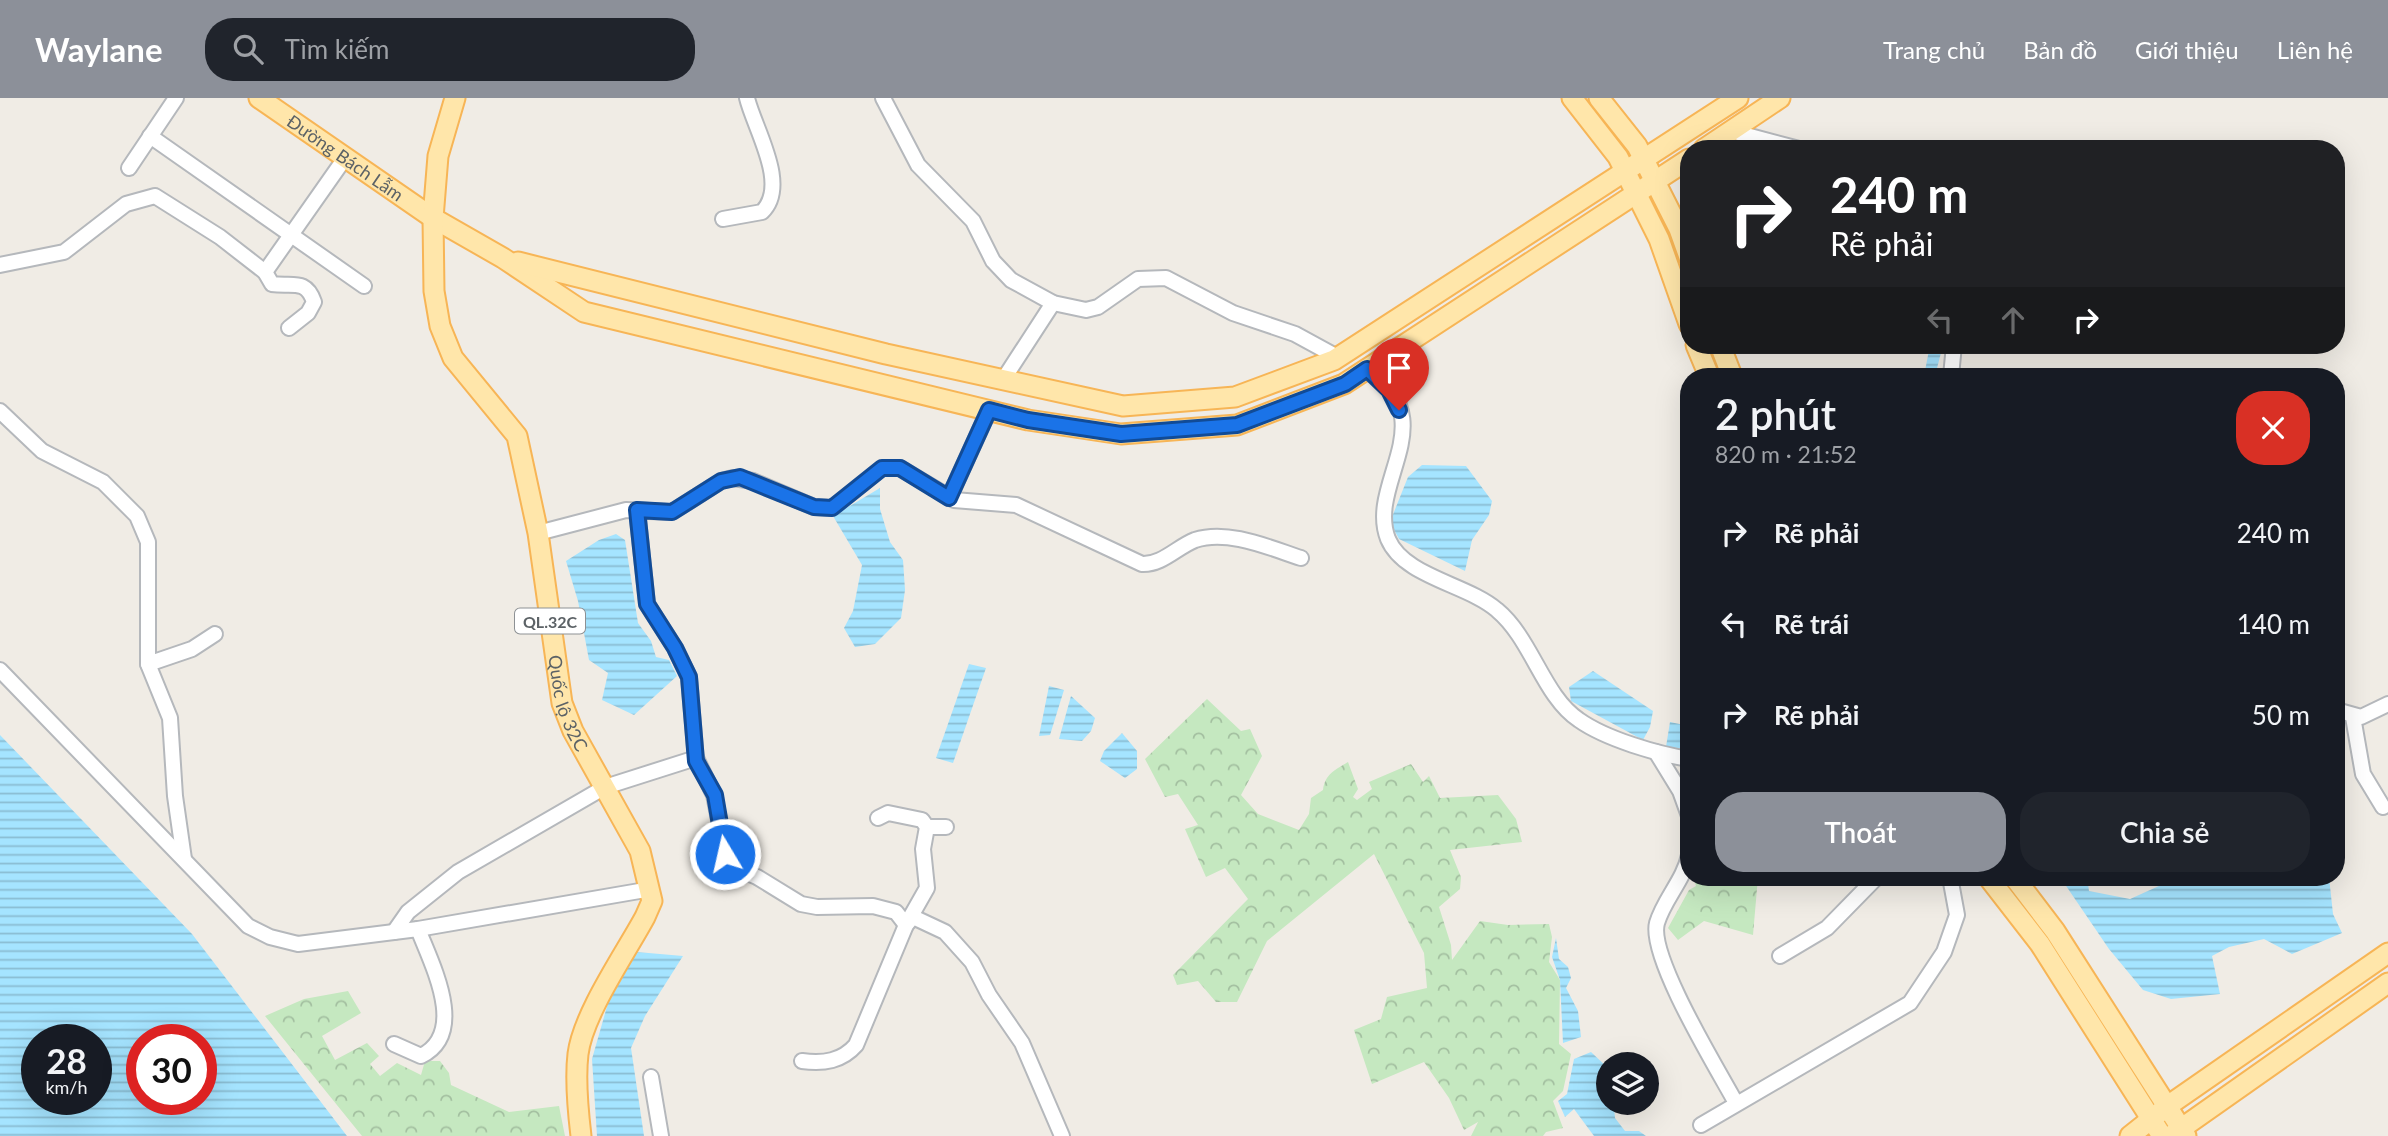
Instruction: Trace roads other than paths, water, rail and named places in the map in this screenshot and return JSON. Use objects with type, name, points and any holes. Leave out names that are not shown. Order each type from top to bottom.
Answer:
[{"type":"main road","name":"Đường Bách Lẫm","points":[[259,98],[433,218],[503,258]]},
{"type":"main road","name":"Quốc lộ 32C","points":[[455,98],[438,156],[433,218],[434,291],[446,344],[463,371],[509,423],[517,436],[538,533],[562,703],[573,731],[640,851],[651,889]]},
{"type":"main road","points":[[1572,98],[1618,157],[1659,239],[1680,298]]},
{"type":"main road","points":[[1599,98],[1643,159],[1680,237]]},
{"type":"main road","points":[[503,258],[886,354],[1122,406],[1235,397],[1339,358],[1738,98]]},
{"type":"main road","points":[[1718,140],[1780,98]]},
{"type":"main road","points":[[503,258],[584,312],[1028,420],[1121,434],[1237,425],[1345,384],[1680,165]]},
{"type":"main road","points":[[1995,886],[2040,944],[2162,1136]]},
{"type":"main road","points":[[2021,886],[2055,930],[2168,1106],[2180,1133],[2388,983]]},
{"type":"main road","points":[[581,1136],[578,1055],[583,1035],[590,1015],[645,917],[652,901],[651,889]]},
{"type":"main road","points":[[2130,1136],[2168,1106],[2388,953]]},
{"type":"street","points":[[129,168],[176,98]]},
{"type":"street","points":[[723,219],[762,212],[769,200],[774,177],[747,98]]},
{"type":"street","points":[[883,98],[918,165],[973,221],[998,268],[1011,280],[1053,303],[1094,309],[1138,279],[1166,278],[1233,313],[1295,334],[1339,358]]},
{"type":"street","points":[[1731,131],[1765,140]]},
{"type":"street","points":[[150,136],[364,286]]},
{"type":"street","points":[[265,272],[345,158]]},
{"type":"street","points":[[0,265],[64,252],[126,204],[155,196],[188,215],[265,272],[272,284],[300,283],[310,290],[314,302],[308,313],[289,328]]},
{"type":"street","points":[[1003,380],[1053,303]]},
{"type":"street","points":[[1367,369],[1389,390],[1403,425],[1400,455],[1384,516],[1385,531],[1395,551],[1412,567],[1471,593],[1506,618],[1563,705],[1580,721],[1656,752],[1680,757]]},
{"type":"street","points":[[949,498],[989,410]]},
{"type":"street","points":[[0,411],[42,451],[103,482],[137,516],[148,542],[148,664],[170,718],[175,796],[184,859]]},
{"type":"street","points":[[538,533],[637,510],[672,512],[721,481],[740,477],[814,507],[832,508],[882,468],[891,466],[900,468],[949,498],[964,502],[1002,502],[1016,505],[1142,564],[1157,562],[1191,541],[1213,537],[1254,543],[1301,558]]},
{"type":"street","points":[[637,510],[647,604],[675,648],[689,677],[696,761],[715,795],[728,865],[757,877],[794,902],[817,907],[873,906],[896,912],[906,925]]},
{"type":"street","points":[[148,664],[192,649],[215,634]]},
{"type":"street","points":[[0,670],[248,926],[270,937],[298,944],[418,929],[651,889]]},
{"type":"street","points":[[2345,714],[2353,717],[2369,716],[2388,704]]},
{"type":"street","points":[[2353,717],[2363,775],[2383,807]]},
{"type":"street","points":[[1656,752],[1680,794]]},
{"type":"street","points":[[394,932],[408,912],[457,872],[605,787],[668,765],[696,761]]},
{"type":"street","points":[[802,1061],[834,1060],[849,1054],[856,1045],[906,925],[927,888],[923,849],[927,827],[922,820],[888,813],[878,818]]},
{"type":"street","points":[[927,827],[946,827]]},
{"type":"street","points":[[1680,880],[1657,923],[1663,961],[1736,1103]]},
{"type":"street","points":[[1780,956],[1826,928],[1868,886]]},
{"type":"street","points":[[1701,1125],[1910,1003],[1944,952],[1957,915],[1952,886]]},
{"type":"street","points":[[906,925],[913,917],[934,925],[965,952],[989,995],[1022,1043],[1062,1136]]},
{"type":"street","points":[[394,1044],[421,1056],[436,1049],[445,1029],[435,965],[418,929]]},
{"type":"street","points":[[651,1077],[662,1136]]},
{"type":"water","points":[[1928,354],[1941,354],[1937,368],[1926,368]]},
{"type":"water","points":[[1422,465],[1466,466],[1492,501],[1489,515],[1472,540],[1465,571],[1399,539],[1390,522],[1408,477]]},
{"type":"water","points":[[880,488],[880,509],[890,542],[903,560],[905,590],[901,618],[875,644],[855,647],[844,628],[853,611],[862,565],[833,516]]},
{"type":"water","points":[[616,534],[625,540],[638,623],[651,641],[656,657],[669,660],[677,676],[634,715],[602,700],[608,673],[589,660],[578,601],[566,561],[599,540]]},
{"type":"water","points":[[969,664],[986,668],[953,763],[936,758]]},
{"type":"water","points":[[1593,671],[1653,711],[1650,727],[1643,740],[1571,701],[1569,687]]},
{"type":"water","points":[[1049,686],[1064,690],[1050,735],[1039,736]]},
{"type":"water","points":[[1071,696],[1095,718],[1091,731],[1082,741],[1059,739]]},
{"type":"water","points":[[1670,722],[1680,724],[1680,748],[1666,747]]},
{"type":"water","points":[[1122,733],[1137,751],[1137,769],[1125,778],[1100,761],[1104,751]]},
{"type":"water","points":[[0,735],[192,934],[347,1136],[0,1136]]},
{"type":"water","points":[[2066,886],[2088,886],[2089,891],[2130,899],[2159,886],[2330,886],[2333,914],[2342,933],[2292,954],[2264,939],[2229,947],[2212,956],[2220,994],[2171,999],[2143,990],[2109,949]]},
{"type":"water","points":[[1556,938],[1559,959],[1568,967],[1571,978],[1566,988],[1578,1011],[1581,1037],[1563,1043],[1560,980],[1552,957]]},
{"type":"water","points":[[637,952],[683,956],[645,1016],[631,1048],[644,1136],[597,1136],[592,1059],[608,1003]]},
{"type":"water","points":[[1591,1052],[1596,1057],[1596,1115],[1615,1115],[1625,1131],[1639,1131],[1646,1136],[1594,1136],[1574,1109],[1565,1117],[1558,1101],[1567,1094],[1574,1059]]}]
